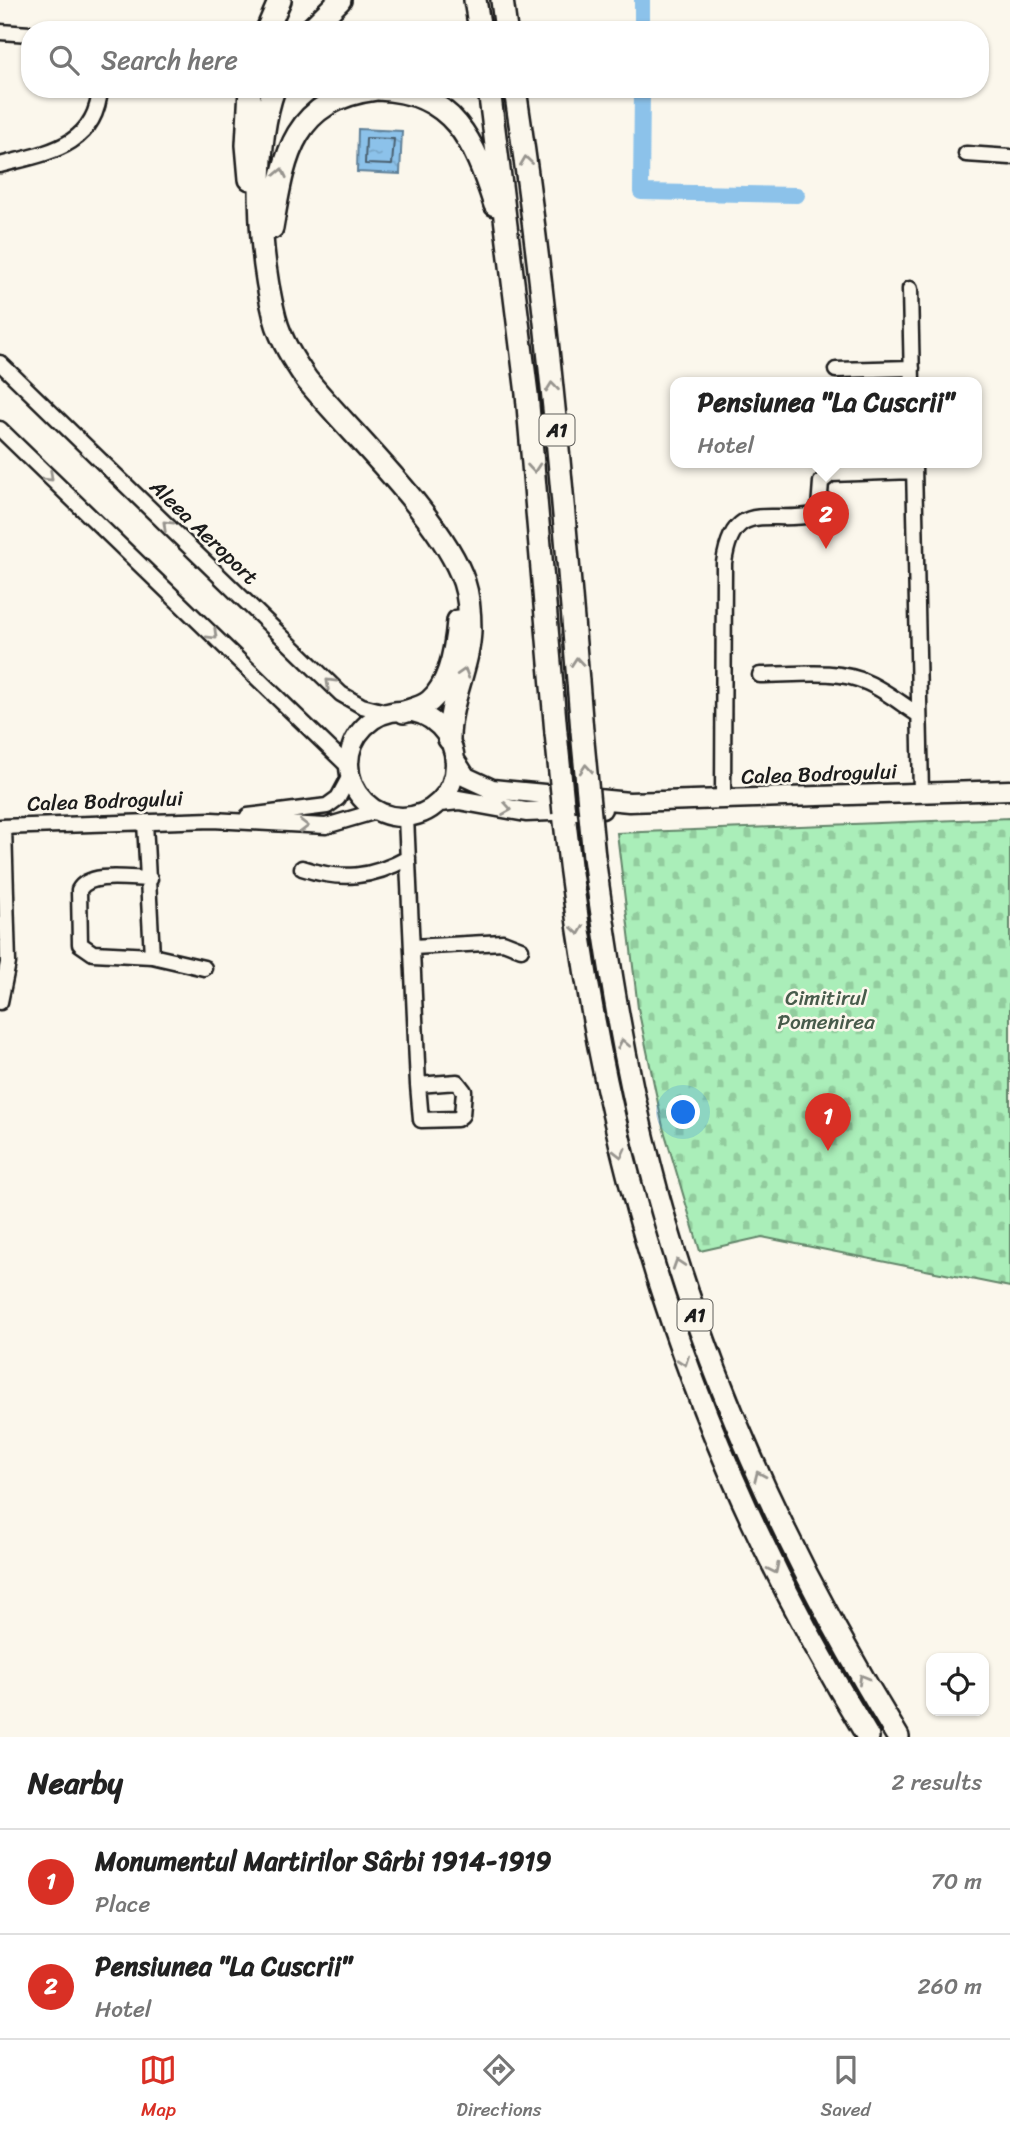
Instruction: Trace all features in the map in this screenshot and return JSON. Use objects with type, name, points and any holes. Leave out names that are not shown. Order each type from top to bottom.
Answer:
[{"type":"highway","points":[[271,21],[280,0]]},
{"type":"highway","points":[[319,21],[340,0]]},
{"type":"highway","points":[[475,0],[478,21]]},
{"type":"highway","points":[[502,0],[505,21]]},
{"type":"highway","points":[[250,98],[248,172],[263,225]]},
{"type":"highway","points":[[272,98],[262,150],[266,265],[275,318],[292,358],[328,407],[429,522],[463,580],[470,622],[468,660],[451,708],[449,739]]},
{"type":"highway","points":[[266,265],[279,180],[290,144],[306,122],[343,98]]},
{"type":"highway","points":[[422,98],[448,113],[462,128],[482,166],[512,254]]},
{"type":"highway","name":"A1","points":[[490,98],[512,254],[569,862],[587,995],[602,1073],[625,1171],[669,1318],[741,1501],[799,1617],[868,1737]]},
{"type":"highway","name":"A1","points":[[516,98],[543,295],[564,494],[594,857],[613,991],[634,1096],[662,1211],[694,1312],[740,1433],[782,1527],[847,1652],[898,1737]]},
{"type":"highway","points":[[397,713],[433,698],[455,646],[458,601],[446,550]]},
{"type":"main road","points":[[397,713],[427,718],[449,739],[455,760],[451,785],[440,802]]},
{"type":"main road","name":"Calea Bodrogului","points":[[350,771],[352,750],[359,734],[372,721],[397,713]]},
{"type":"main road","name":"Calea Bodrogului","points":[[455,760],[466,777],[492,789],[629,802],[1010,790]]},
{"type":"main road","points":[[350,771],[359,795],[377,811]]},
{"type":"main road","name":"Calea Bodrogului","points":[[377,811],[405,817],[422,813],[440,802],[464,800],[505,809],[542,812],[605,809],[629,802]]},
{"type":"street","points":[[0,32],[21,33]]},
{"type":"street","points":[[0,165],[43,154],[72,142],[94,117],[98,98]]},
{"type":"street","points":[[966,154],[1010,157]]},
{"type":"street","points":[[836,370],[912,375],[910,289]]},
{"type":"street","name":"Aleea Aeroport","points":[[0,363],[341,694],[369,709],[397,713]]},
{"type":"street","points":[[0,429],[350,771]]},
{"type":"street","points":[[723,800],[724,563],[731,534],[751,517],[813,515],[819,508],[821,482],[831,474],[902,468]]},
{"type":"street","points":[[914,468],[921,793]]},
{"type":"street","points":[[760,675],[836,674],[852,677],[869,683],[919,715]]},
{"type":"street","name":"Calea Bodrogului","points":[[212,820],[327,806],[338,798],[350,771]]},
{"type":"street","name":"Calea Bodrogului","points":[[2,827],[212,820],[326,826],[377,811]]},
{"type":"street","points":[[405,817],[418,1085]]},
{"type":"street","points":[[145,822],[152,956]]},
{"type":"street","points":[[0,1002],[8,963],[2,827]]},
{"type":"street","points":[[302,868],[326,876],[350,878],[374,874],[408,858]]},
{"type":"street","points":[[150,879],[92,880],[82,884],[79,890],[80,944],[93,953],[152,956],[204,968]]},
{"type":"street","points":[[413,947],[503,942],[521,949]]},
{"type":"green space","name":"Cimitirul Pomenirea","points":[[1010,818],[1010,1287],[762,1237],[700,1251],[663,1127],[638,1008],[617,833]]},
{"type":"water","points":[[358,129],[402,131],[400,174],[357,172]]},
{"type":"waterway","points":[[642,0],[642,21]]},
{"type":"waterway","points":[[642,98],[641,192],[797,195]]},
{"type":"place","name":"Pensiunea \"La Cuscrii\"","points":[[826,549]]},
{"type":"place","name":"Monumentul Martirilor Sârbi 1914-1919","points":[[828,1151]]}]
